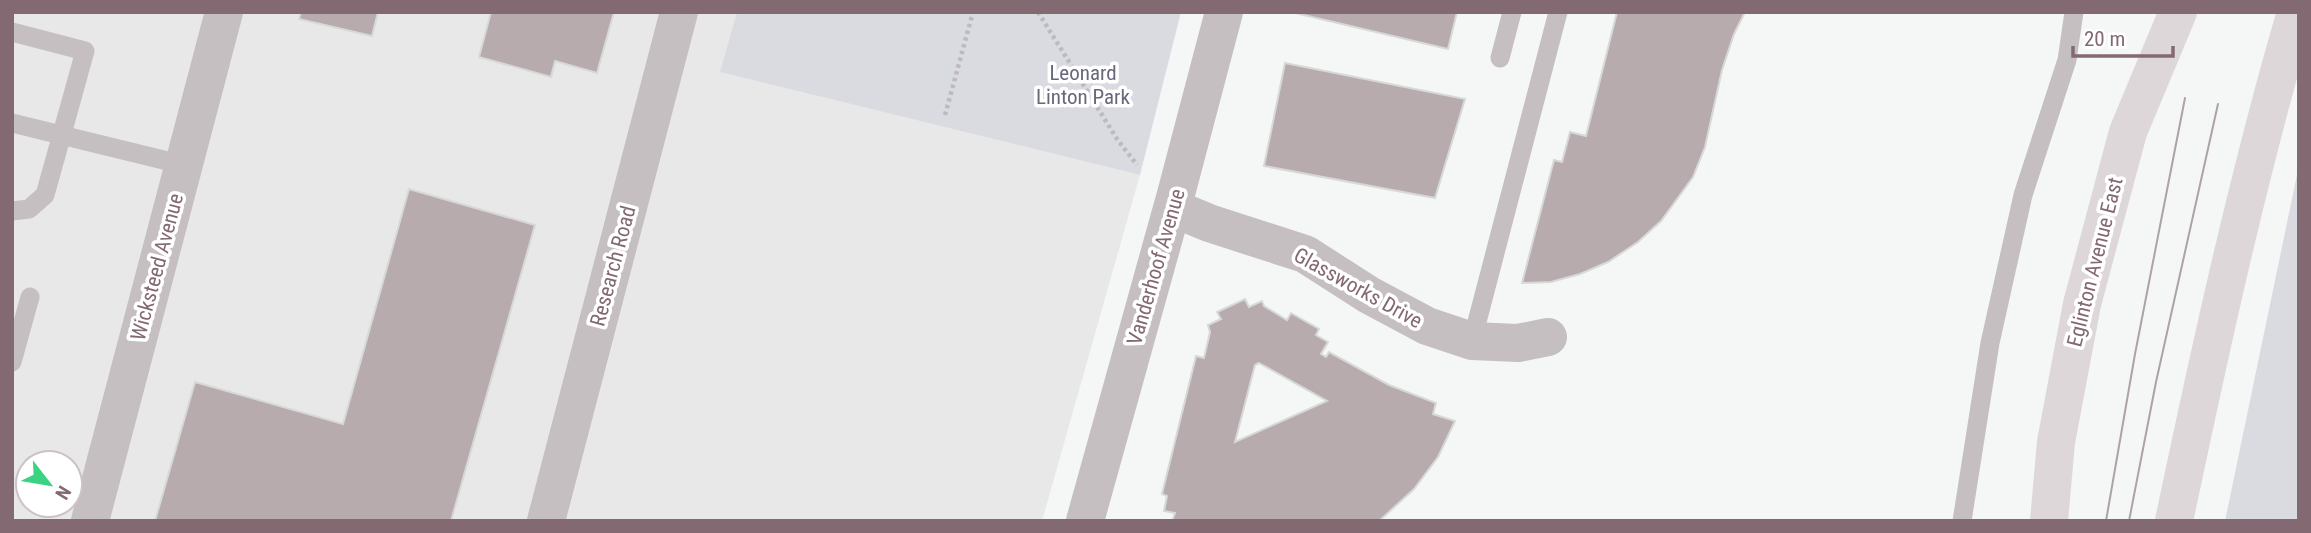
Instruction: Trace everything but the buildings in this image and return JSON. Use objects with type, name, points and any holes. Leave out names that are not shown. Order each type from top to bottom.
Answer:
[{"type":"main road","name":"Eglinton Avenue East","points":[[2049,521],[2056,442],[2085,291],[2129,132],[2178,12]]},
{"type":"main road","points":[[2174,521],[2240,219],[2296,12]]},
{"type":"street","name":"Wicksteed Avenue","points":[[90,521],[224,12]]},
{"type":"street","name":"Research Road","points":[[546,521],[679,12]]},
{"type":"street","name":"Vanderhoof Avenue","points":[[1085,521],[1224,12]]},
{"type":"street","name":"Glassworks Drive","points":[[1172,208],[1305,254],[1369,295],[1427,326],[1472,341],[1518,343],[1548,337]]},
{"type":"lane","points":[[1500,58],[1512,12]]},
{"type":"lane","points":[[1472,341],[1558,12]]},
{"type":"lane","points":[[1962,521],[1990,342],[2023,195],[2067,60],[2074,12]]},
{"type":"lane","points":[[12,32],[85,51],[45,195],[29,209],[12,211]]},
{"type":"lane","points":[[12,123],[184,166]]},
{"type":"lane","points":[[12,362],[30,297]]},
{"type":"path","points":[[945,115],[973,12]]},
{"type":"path","points":[[1038,12],[1136,165]]},
{"type":"shaded area","points":[[12,12],[737,12],[721,72],[1140,175],[1042,521],[12,521]]},
{"type":"green space","name":"Leonard Linton Park","points":[[737,12],[1181,12],[1140,175],[720,72]]},
{"type":"green space","points":[[2299,165],[2299,521],[2225,521]]},
{"type":"tram line","points":[[2106,521],[2135,354],[2185,98]]},
{"type":"tram line","points":[[2129,521],[2156,382],[2218,104]]}]
